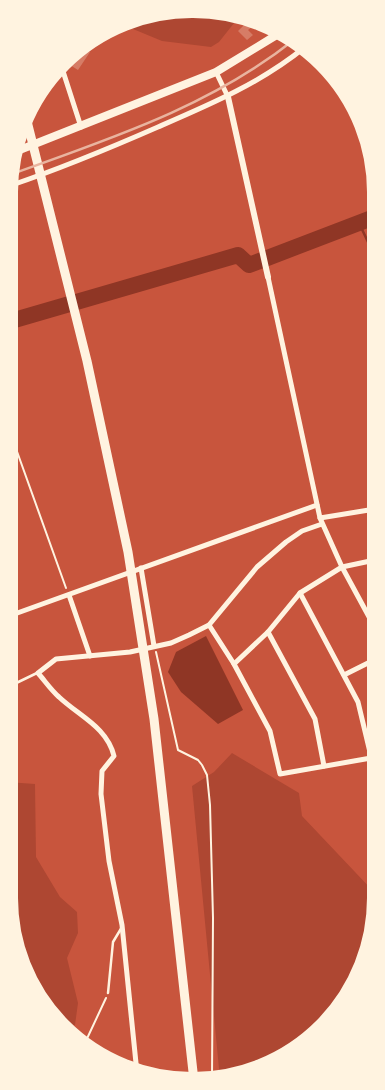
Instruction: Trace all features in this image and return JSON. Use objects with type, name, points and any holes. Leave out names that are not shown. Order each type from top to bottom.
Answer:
[{"type":"highway","points":[[28,126],[82,342],[128,552],[163,795],[193,1075]]},
{"type":"main road","points":[[20,150],[216,72],[275,36]]},
{"type":"street","points":[[15,184],[69,165],[228,97],[300,51]]},
{"type":"street","points":[[63,71],[81,127]]},
{"type":"street","points":[[216,72],[228,97],[321,521],[342,567],[370,619]]},
{"type":"street","points":[[15,614],[317,505]]},
{"type":"street","points":[[136,1066],[122,925],[110,861],[101,786],[102,771],[114,756],[112,747],[101,730],[57,696],[38,673],[56,659],[130,652],[179,640],[209,625],[257,567],[302,531],[321,521],[370,510]]},
{"type":"street","points":[[234,664],[268,632],[300,593],[342,567],[370,561]]},
{"type":"street","points":[[141,568],[154,646]]},
{"type":"street","points":[[300,593],[358,702],[370,754]]},
{"type":"street","points":[[69,595],[90,656]]},
{"type":"street","points":[[209,625],[234,664],[270,732],[280,774],[370,758]]},
{"type":"street","points":[[268,632],[315,719],[324,766]]},
{"type":"street","points":[[344,676],[370,662]]},
{"type":"lane","points":[[15,684],[38,673]]},
{"type":"lane","points":[[108,994],[113,942],[122,925]]},
{"type":"path","points":[[15,446],[69,595]]},
{"type":"path","points":[[154,646],[178,750],[198,760],[207,775],[210,805],[213,918],[212,1074]]},
{"type":"path","points":[[86,1040],[108,994]]},
{"type":"shaded area","points":[[181,15],[204,15],[236,20],[219,42],[211,47],[162,41],[129,27],[158,18]]},
{"type":"shaded area","points":[[206,636],[243,710],[218,724],[181,692],[168,672],[176,652]]},
{"type":"shaded area","points":[[232,753],[299,793],[302,816],[370,888],[367,932],[361,955],[352,976],[329,1011],[313,1024],[308,1033],[271,1057],[250,1066],[219,1073],[192,786],[214,772]]},
{"type":"shaded area","points":[[15,783],[35,784],[36,857],[60,897],[77,912],[78,933],[67,958],[78,1003],[75,1025],[70,1026],[45,996],[33,976],[24,955],[18,932],[15,909]]},
{"type":"building","points":[[246,23],[253,26],[248,30],[253,35],[247,40],[238,31]]},
{"type":"building","points":[[87,50],[90,52],[78,70],[70,65]]},
{"type":"waterway","points":[[15,320],[238,255],[249,265],[370,219]]},
{"type":"waterway","points":[[359,223],[370,246]]},
{"type":"railway","points":[[16,172],[123,133],[195,102],[263,63],[289,44]]}]
